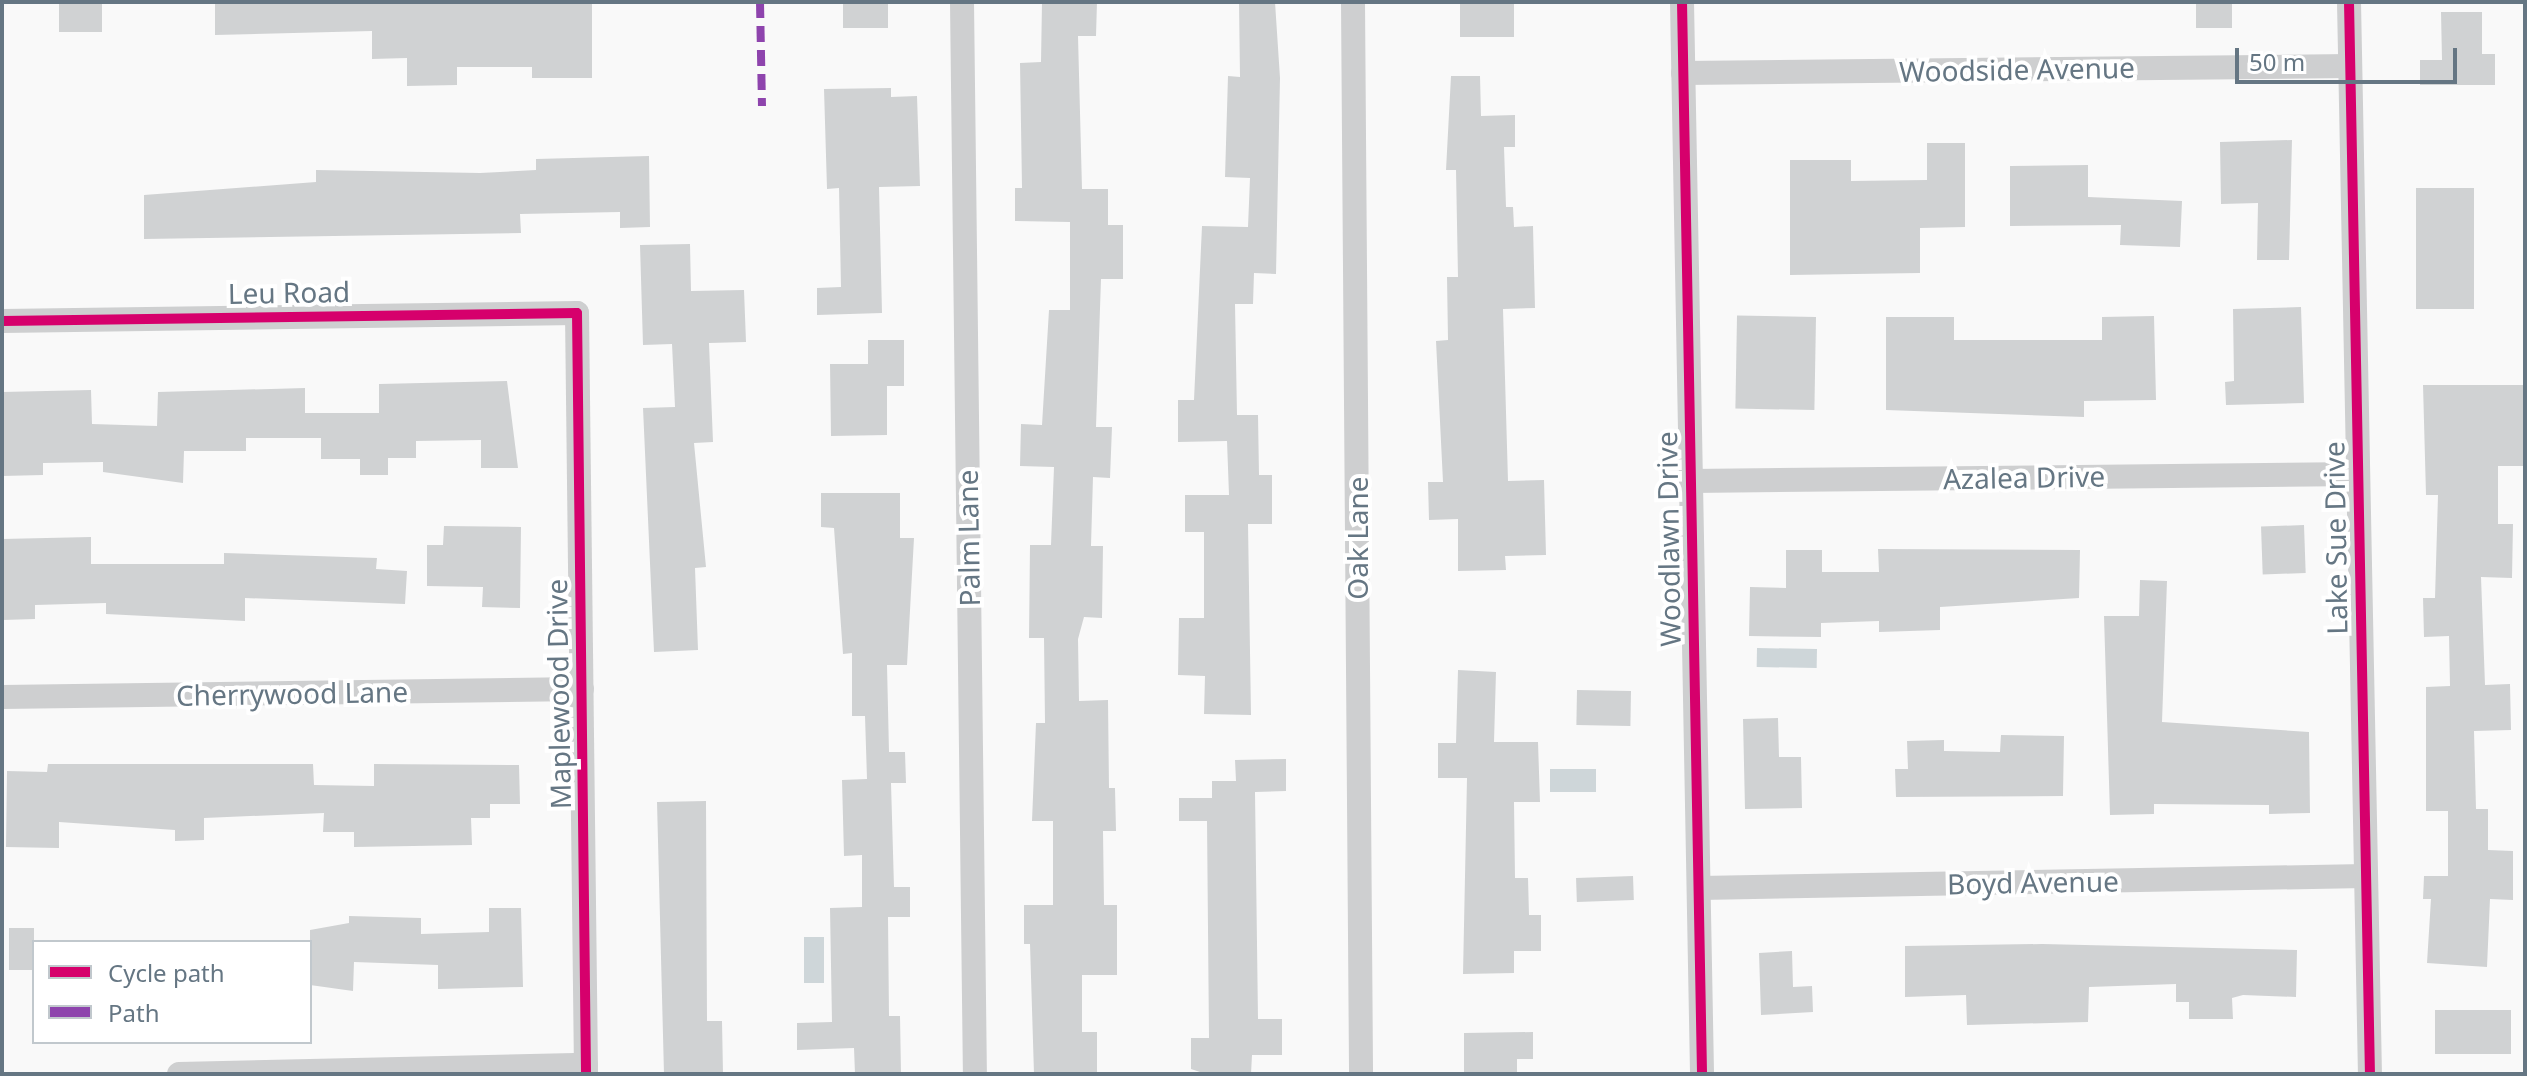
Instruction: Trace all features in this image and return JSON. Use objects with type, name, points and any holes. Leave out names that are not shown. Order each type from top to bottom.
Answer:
[{"type":"street","name":"Palm Lane","points":[[962,2],[975,1074]]},
{"type":"street","name":"Oak Lane","points":[[1353,2],[1361,1074]]},
{"type":"street","name":"Woodlawn Drive","points":[[1682,2],[1701,888],[1702,1074]]},
{"type":"street","name":"Lake Sue Drive","points":[[2349,2],[2370,1074]]},
{"type":"street","name":"Woodside Avenue","points":[[1683,73],[2350,66]]},
{"type":"street","name":"Leu Road","points":[[2,321],[577,313]]},
{"type":"street","name":"Maplewood Drive","points":[[577,313],[586,1069]]},
{"type":"street","name":"Azalea Drive","points":[[1691,481],[2358,474]]},
{"type":"street","name":"Cherrywood Lane","points":[[2,697],[582,689]]},
{"type":"street","name":"Boyd Avenue","points":[[1701,888],[2365,876]]},
{"type":"street","points":[[179,1074],[586,1069]]},
{"type":"shaded area","points":[[1757,648],[1817,649],[1817,668],[1757,667]]},
{"type":"shaded area","points":[[1550,769],[1596,769],[1596,792],[1550,792]]},
{"type":"shaded area","points":[[804,937],[824,937],[824,983],[804,983]]},
{"type":"building","points":[[59,2],[102,2],[102,32],[59,32]]},
{"type":"building","points":[[215,2],[592,2],[592,78],[532,78],[532,67],[457,67],[457,85],[407,86],[407,58],[372,59],[372,31],[215,35]]},
{"type":"building","points":[[843,2],[888,2],[888,28],[843,28]]},
{"type":"building","points":[[1042,2],[1097,2],[1096,36],[1078,36],[1082,189],[1108,189],[1108,225],[1123,225],[1123,279],[1101,279],[1096,427],[1112,427],[1110,478],[1093,477],[1091,546],[1103,546],[1102,618],[1084,617],[1078,639],[1079,701],[1108,700],[1109,788],[1115,788],[1116,831],[1103,831],[1104,905],[1117,905],[1117,975],[1082,975],[1082,1032],[1097,1032],[1097,1074],[1034,1074],[1030,944],[1024,944],[1024,905],[1053,905],[1053,821],[1032,821],[1036,723],[1045,723],[1044,638],[1029,638],[1030,545],[1051,545],[1054,467],[1020,466],[1021,424],[1042,425],[1049,310],[1070,310],[1070,222],[1015,221],[1015,188],[1022,188],[1020,63],[1041,62]]},
{"type":"building","points":[[1239,2],[1275,2],[1280,78],[1276,274],[1254,273],[1253,304],[1235,304],[1237,415],[1258,415],[1259,475],[1272,475],[1272,524],[1248,524],[1251,715],[1204,714],[1205,676],[1178,675],[1179,618],[1204,618],[1204,532],[1185,532],[1185,495],[1229,495],[1227,441],[1178,442],[1178,400],[1194,400],[1202,226],[1248,227],[1250,178],[1225,177],[1228,76],[1240,77]]},
{"type":"building","points":[[1460,2],[1514,2],[1514,37],[1460,37]]},
{"type":"building","points":[[2196,2],[2232,2],[2232,28],[2196,28]]},
{"type":"building","points":[[2441,12],[2482,12],[2482,54],[2495,54],[2495,85],[2420,85],[2420,60],[2442,60]]},
{"type":"building","points":[[1451,76],[1480,76],[1481,116],[1515,115],[1515,147],[1504,147],[1506,207],[1513,207],[1514,227],[1533,226],[1535,308],[1503,309],[1508,481],[1544,480],[1546,555],[1505,556],[1506,570],[1458,571],[1458,519],[1429,520],[1428,482],[1443,482],[1436,341],[1448,340],[1447,277],[1458,277],[1456,170],[1446,170]]},
{"type":"building","points":[[891,88],[891,97],[917,96],[920,186],[879,187],[882,313],[817,315],[817,288],[841,287],[839,188],[827,189],[824,89]]},
{"type":"building","points":[[2292,140],[2289,260],[2257,260],[2258,203],[2221,204],[2220,142]]},
{"type":"building","points":[[1927,143],[1965,143],[1965,227],[1920,228],[1920,273],[1790,275],[1790,160],[1851,160],[1851,181],[1927,180]]},
{"type":"building","points":[[649,156],[650,227],[620,228],[620,212],[520,214],[521,233],[144,239],[144,195],[316,182],[316,170],[480,173],[536,170],[536,159]]},
{"type":"building","points":[[2088,165],[2088,197],[2182,201],[2180,247],[2120,245],[2121,225],[2010,226],[2010,166]]},
{"type":"building","points":[[2416,188],[2474,188],[2474,309],[2416,309]]},
{"type":"building","points":[[690,244],[691,291],[744,290],[746,342],[709,343],[713,442],[694,443],[706,567],[695,568],[698,650],[654,652],[643,408],[675,407],[672,344],[643,345],[640,245]]},
{"type":"building","points":[[2301,307],[2304,403],[2226,405],[2225,382],[2234,381],[2233,309]]},
{"type":"building","points":[[1737,316],[1816,317],[1814,410],[1735,409]]},
{"type":"building","points":[[2154,316],[2156,400],[2084,401],[2084,417],[1886,410],[1886,317],[1954,317],[1954,340],[2102,340],[2102,317]]},
{"type":"building","points":[[868,340],[904,340],[904,386],[887,386],[887,435],[831,436],[830,364],[868,364]]},
{"type":"building","points":[[507,381],[518,468],[481,468],[481,440],[416,441],[416,458],[388,458],[388,475],[360,475],[360,459],[321,459],[321,438],[246,438],[246,451],[184,451],[183,483],[103,472],[103,462],[43,463],[43,475],[2,476],[2,392],[91,390],[92,424],[157,426],[158,392],[305,388],[305,413],[379,413],[379,384]]},
{"type":"building","points":[[2423,385],[2525,385],[2525,466],[2498,466],[2498,524],[2513,524],[2512,578],[2481,577],[2485,685],[2510,684],[2511,730],[2474,731],[2476,809],[2488,809],[2488,850],[2513,851],[2513,900],[2490,899],[2487,967],[2427,963],[2431,899],[2423,899],[2424,876],[2448,876],[2448,811],[2426,811],[2426,687],[2450,686],[2449,636],[2424,637],[2423,598],[2435,598],[2438,495],[2426,495]]},
{"type":"building","points":[[821,493],[900,493],[900,538],[914,538],[907,665],[887,665],[889,752],[905,752],[906,783],[891,783],[894,887],[910,887],[910,917],[888,917],[889,1016],[900,1016],[901,1074],[855,1074],[854,1048],[797,1050],[797,1023],[832,1022],[830,908],[862,907],[862,855],[844,856],[842,780],[867,779],[865,716],[852,716],[852,653],[843,654],[834,528],[821,527]]},
{"type":"building","points":[[2304,525],[2306,573],[2263,574],[2261,527]]},
{"type":"building","points":[[444,526],[521,527],[520,608],[482,607],[483,587],[427,586],[427,545],[443,545]]},
{"type":"building","points":[[91,537],[91,564],[224,564],[224,553],[377,558],[376,569],[407,571],[405,604],[245,598],[245,621],[106,614],[106,603],[35,605],[35,619],[3,620],[2,539]]},
{"type":"building","points":[[1878,549],[2080,550],[2079,598],[1940,607],[1940,630],[1879,632],[1879,621],[1821,623],[1821,637],[1749,636],[1750,587],[1786,588],[1786,550],[1822,550],[1822,572],[1879,572]]},
{"type":"building","points":[[2140,580],[2167,581],[2162,722],[2309,732],[2310,813],[2269,814],[2269,805],[2154,804],[2154,814],[2110,815],[2104,616],[2139,616]]},
{"type":"building","points":[[1458,670],[1496,672],[1494,742],[1538,742],[1540,802],[1514,802],[1515,878],[1528,878],[1529,915],[1541,915],[1541,951],[1514,951],[1514,973],[1463,974],[1467,778],[1438,778],[1438,743],[1456,743]]},
{"type":"building","points":[[1577,690],[1631,691],[1630,726],[1576,725]]},
{"type":"building","points":[[1778,718],[1779,757],[1801,757],[1802,808],[1745,809],[1743,719]]},
{"type":"building","points":[[2001,735],[2064,736],[2063,796],[1896,797],[1895,769],[1908,769],[1907,741],[1944,740],[1944,751],[2000,752]]},
{"type":"building","points":[[1286,759],[1286,791],[1255,792],[1258,1019],[1282,1019],[1282,1055],[1252,1055],[1251,1074],[1206,1074],[1191,1069],[1191,1038],[1209,1038],[1207,821],[1179,821],[1179,798],[1212,798],[1212,781],[1236,781],[1235,760]]},
{"type":"building","points":[[48,764],[313,764],[314,785],[374,786],[374,764],[519,765],[520,804],[490,804],[490,818],[471,818],[472,845],[354,847],[354,832],[323,832],[324,813],[204,818],[204,840],[175,841],[175,830],[59,822],[59,848],[6,847],[7,771],[47,772]]},
{"type":"building","points":[[706,801],[707,1021],[722,1021],[723,1074],[664,1074],[657,802]]},
{"type":"building","points":[[1633,876],[1634,900],[1577,902],[1576,878]]},
{"type":"building","points":[[489,908],[521,908],[523,987],[438,989],[438,965],[354,962],[353,991],[312,985],[310,930],[349,923],[349,916],[421,918],[421,934],[489,932]]},
{"type":"building","points":[[9,928],[34,928],[32,970],[9,970]]},
{"type":"building","points":[[2042,944],[2297,950],[2296,997],[2243,995],[2232,998],[2233,1019],[2189,1019],[2189,1002],[2176,1002],[2176,984],[2089,987],[2088,1022],[1967,1025],[1966,995],[1905,997],[1905,946]]},
{"type":"building","points":[[1792,951],[1793,987],[1812,986],[1813,1012],[1761,1015],[1759,953]]},
{"type":"building","points":[[2435,1010],[2511,1010],[2511,1054],[2435,1054]]},
{"type":"building","points":[[1533,1032],[1533,1059],[1517,1059],[1517,1074],[1464,1074],[1464,1033]]},
{"type":"marked path","points":[[760,2],[762,106]]},
{"type":"cycle path","points":[[1682,2],[1702,1074]]},
{"type":"cycle path","points":[[2349,2],[2370,1074]]},
{"type":"cycle path","points":[[2,321],[577,313],[586,1074]]}]
